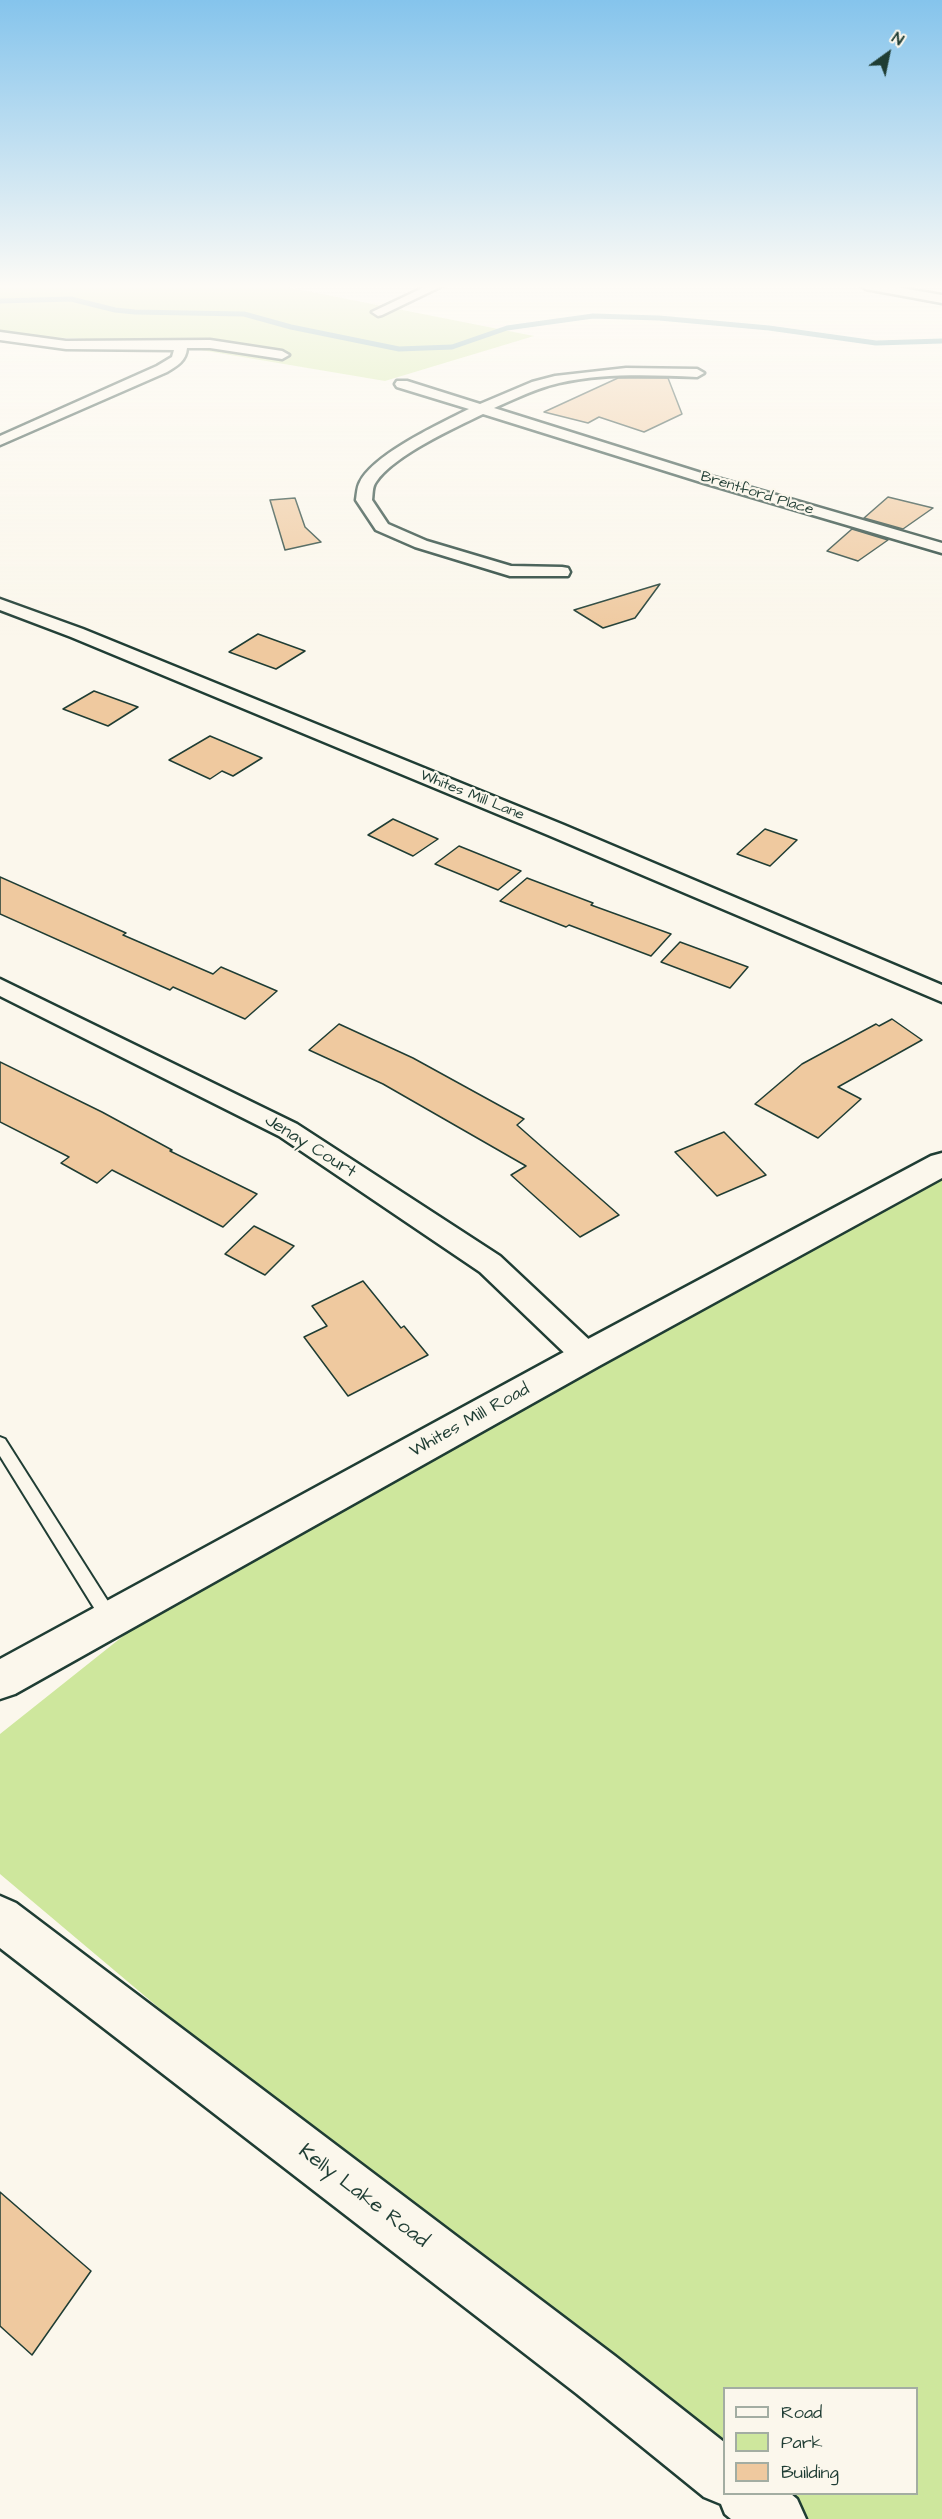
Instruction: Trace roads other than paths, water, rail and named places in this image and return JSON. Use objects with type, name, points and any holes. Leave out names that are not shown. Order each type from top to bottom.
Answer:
[{"type":"street","points":[[0,441],[87,403]]},
{"type":"street","name":"Brentford Place","points":[[463,403],[709,480],[942,548]]},
{"type":"street","points":[[496,403],[394,456],[367,483],[364,500],[382,527],[421,544],[510,570],[562,572]]},
{"type":"street","name":"Whites Mill Lane","points":[[0,604],[77,633],[556,830],[942,994]]},
{"type":"street","name":"Jenay Court","points":[[0,986],[288,1130],[490,1264],[588,1356]]},
{"type":"street","name":"Whites Mill Road","points":[[0,1680],[942,1164]]},
{"type":"street","name":"Kelly Lake Road","points":[[0,1919],[587,2368],[723,2476]]},
{"type":"street","points":[[747,2495],[777,2519]]},
{"type":"lane","points":[[0,1443],[110,1619]]}]
